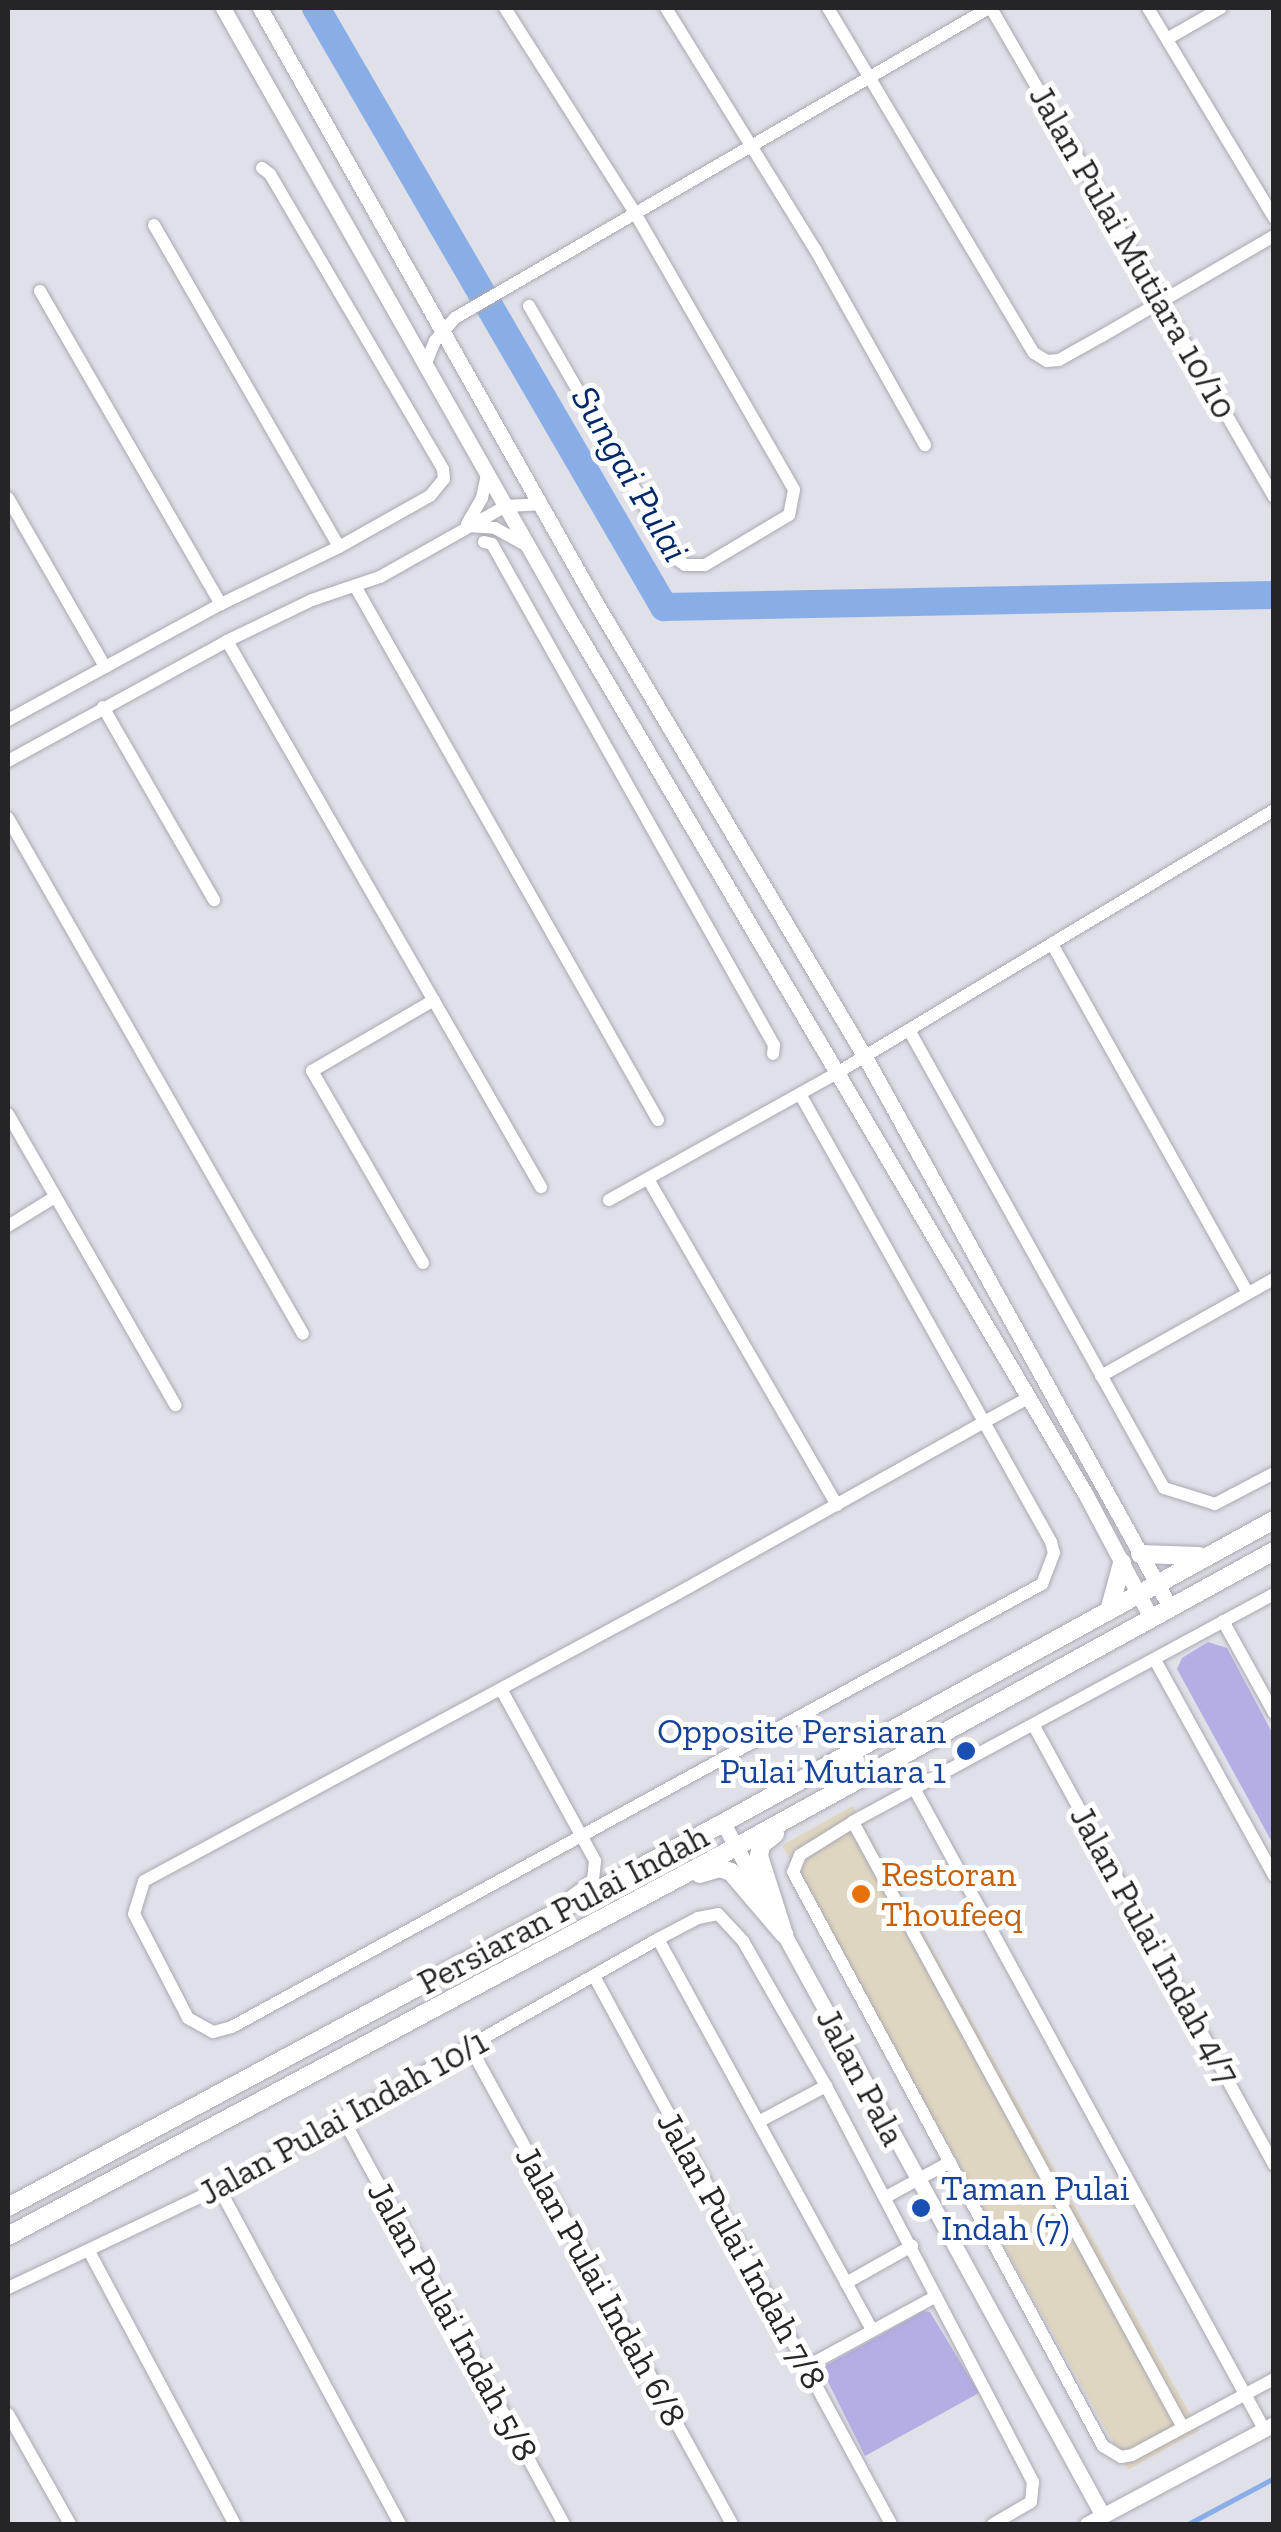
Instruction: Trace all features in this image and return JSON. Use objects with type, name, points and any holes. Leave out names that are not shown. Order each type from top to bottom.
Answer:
[{"type":"main road","name":"Persiaran Pulai Indah","points":[[8,2207],[723,1823],[1274,1520]]},
{"type":"main road","name":"Persiaran Pulai Indah","points":[[8,2236],[736,1847],[1274,1550]]},
{"type":"main road","points":[[1140,1554],[1209,1555]]},
{"type":"main road","points":[[1109,1611],[1122,1563]]},
{"type":"main road","points":[[784,1934],[759,1849],[816,1803]]},
{"type":"main road","points":[[653,1891],[720,1868],[731,1872],[784,1934]]},
{"type":"street","points":[[224,8],[528,546],[1030,1397],[1151,1618]]},
{"type":"street","points":[[260,8],[540,504],[865,1056],[1170,1607]]},
{"type":"street","points":[[505,8],[635,213],[794,490],[790,515],[704,565],[685,564],[674,557],[529,306]]},
{"type":"street","points":[[666,8],[754,145],[925,445]]},
{"type":"street","points":[[828,8],[1034,353],[1047,361],[1058,360],[1274,236]]},
{"type":"street","points":[[426,363],[442,331],[455,318],[990,8]]},
{"type":"street","name":"Jalan Pulai Mutiara 10/10","points":[[990,8],[1274,497]]},
{"type":"street","points":[[1148,8],[1274,218]]},
{"type":"street","points":[[1167,39],[1221,8]]},
{"type":"street","points":[[8,720],[221,604],[339,548],[430,496],[444,479],[443,469],[270,174],[262,168]]},
{"type":"street","points":[[154,225],[339,548]]},
{"type":"street","points":[[40,290],[221,604]]},
{"type":"street","points":[[465,526],[482,498],[487,472]]},
{"type":"street","points":[[8,498],[105,667]]},
{"type":"street","points":[[8,761],[312,600],[380,578],[506,506],[540,504]]},
{"type":"street","points":[[465,526],[495,528],[528,546]]},
{"type":"street","points":[[484,542],[492,544],[774,1045],[773,1054]]},
{"type":"street","points":[[355,586],[658,1120]]},
{"type":"street","points":[[227,642],[541,1187]]},
{"type":"street","points":[[104,707],[214,900]]},
{"type":"street","points":[[610,1200],[837,1073],[1274,810]]},
{"type":"street","points":[[8,818],[303,1334]]},
{"type":"street","points":[[1052,944],[1248,1293]]},
{"type":"street","points":[[423,1263],[312,1071],[434,1000]]},
{"type":"street","points":[[909,1030],[1164,1488],[1214,1504],[1274,1473]]},
{"type":"street","points":[[800,1094],[984,1422],[1053,1546],[1042,1584],[232,2027],[213,2032],[188,2018],[134,1914],[144,1881],[500,1689],[838,1504],[984,1422],[1030,1397]]},
{"type":"street","points":[[8,1114],[176,1405]]},
{"type":"street","points":[[648,1179],[838,1504]]},
{"type":"street","points":[[8,1226],[56,1197]]},
{"type":"street","points":[[1100,1376],[1274,1279]]},
{"type":"street","points":[[1274,1594],[853,1822],[800,1855],[793,1872],[1103,2446],[1121,2457],[1132,2454],[1274,2379]]},
{"type":"street","points":[[1223,1622],[1274,1714]]},
{"type":"street","points":[[1155,1660],[1274,1876]]},
{"type":"street","points":[[500,1689],[583,1837],[596,1868],[593,1880],[531,1926]]},
{"type":"street","name":"Jalan Pulai Indah 4/7","points":[[1034,1726],[1274,2165]]},
{"type":"street","points":[[915,1790],[1244,2394],[1269,2427],[1088,2524]]},
{"type":"street","points":[[853,1822],[1182,2426]]},
{"type":"street","name":"Jalan Pala","points":[[723,1823],[1103,2516]]},
{"type":"street","name":"Jalan Pulai Indah 10/1","points":[[8,2288],[90,2253],[219,2188],[698,1918],[718,1914],[743,1940],[826,2086]]},
{"type":"street","points":[[658,1940],[872,2330]]},
{"type":"street","name":"Jalan Pulai Indah 7/8","points":[[594,1976],[890,2524]]},
{"type":"street","name":"Jalan Pulai Indah 6/8","points":[[470,2048],[732,2524]]},
{"type":"street","points":[[760,2121],[826,2086],[1032,2482],[1030,2502],[993,2524]]},
{"type":"street","name":"Jalan Pulai Indah 5/8","points":[[342,2117],[564,2524]]},
{"type":"street","points":[[886,2198],[950,2162]]},
{"type":"street","points":[[219,2188],[400,2524]]},
{"type":"street","points":[[846,2283],[912,2246]]},
{"type":"street","points":[[90,2253],[235,2524]]},
{"type":"street","points":[[806,2367],[936,2296]]},
{"type":"street","points":[[8,2414],[70,2524]]},
{"type":"shaded area","points":[[1208,1642],[1227,1648],[1273,1734],[1273,1844],[1177,1669],[1182,1658]]},
{"type":"shaded area","points":[[853,1806],[1199,2430],[1128,2470],[782,1845]]},
{"type":"shaded area","points":[[924,2311],[930,2312],[979,2393],[865,2456],[821,2368]]},
{"type":"waterway","name":"Sungai Pulai","points":[[316,8],[664,607],[1274,595]]},
{"type":"waterway","points":[[1188,2524],[1274,2478]]},
{"type":"place","name":"Opposite Persiaran Pulai Mutiara 1","points":[[966,1751]]},
{"type":"place","name":"Restoran Thoufeeq","points":[[861,1894]]},
{"type":"place","name":"Taman Pulai Indah (7)","points":[[921,2208]]}]
